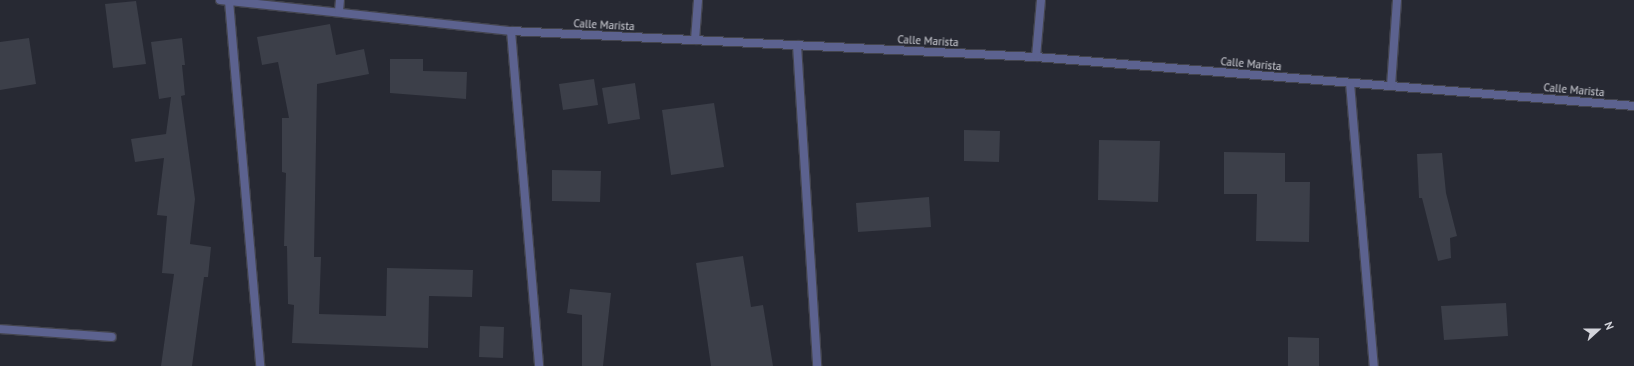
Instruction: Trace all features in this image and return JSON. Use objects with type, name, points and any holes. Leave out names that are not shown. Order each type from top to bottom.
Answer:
[{"type":"street","points":[[224,0],[260,366]]},
{"type":"street","name":"Calle Marista","points":[[224,0],[339,11],[511,31],[1036,58],[1634,106]]},
{"type":"street","points":[[339,11],[340,0]]},
{"type":"street","points":[[695,40],[698,0]]},
{"type":"street","points":[[1036,58],[1041,0]]},
{"type":"street","points":[[1391,86],[1397,0]]},
{"type":"street","points":[[511,31],[540,366]]},
{"type":"street","points":[[796,45],[816,366]]},
{"type":"street","points":[[1350,83],[1374,366]]},
{"type":"street","points":[[0,329],[112,337]]},
{"type":"building","points":[[136,1],[146,64],[113,68],[105,4]]},
{"type":"building","points":[[330,24],[336,55],[364,49],[369,74],[317,84],[314,257],[321,257],[319,314],[386,316],[387,268],[473,270],[472,297],[429,296],[428,348],[292,343],[294,305],[288,304],[287,246],[284,246],[286,173],[282,172],[282,118],[289,118],[278,62],[262,65],[257,37]]},
{"type":"building","points":[[29,38],[36,84],[0,90],[0,42]]},
{"type":"building","points":[[182,38],[185,65],[182,65],[185,95],[181,96],[195,199],[190,244],[211,247],[208,277],[204,277],[192,366],[161,366],[174,274],[162,273],[167,216],[157,215],[164,158],[135,162],[131,139],[166,134],[171,97],[159,99],[151,42]]},
{"type":"building","points":[[390,59],[423,59],[423,71],[467,72],[466,99],[390,93]]},
{"type":"building","points":[[594,79],[598,105],[563,110],[559,84]]},
{"type":"building","points":[[635,83],[640,119],[608,124],[602,88]]},
{"type":"building","points":[[714,103],[724,167],[671,175],[662,110]]},
{"type":"building","points":[[964,130],[1000,131],[999,162],[964,161]]},
{"type":"building","points":[[1099,140],[1160,141],[1158,202],[1098,200]]},
{"type":"building","points":[[1224,152],[1285,153],[1285,182],[1310,182],[1309,242],[1256,241],[1257,194],[1224,194]]},
{"type":"building","points":[[1442,153],[1446,193],[1457,236],[1450,238],[1451,258],[1438,261],[1422,198],[1419,198],[1417,154]]},
{"type":"building","points":[[552,170],[601,171],[600,202],[552,201]]},
{"type":"building","points":[[929,197],[931,227],[858,232],[856,203]]},
{"type":"building","points":[[743,256],[751,307],[763,305],[773,366],[711,366],[696,263]]},
{"type":"building","points":[[570,289],[611,293],[603,366],[582,366],[582,315],[567,313]]},
{"type":"building","points":[[1506,303],[1508,336],[1444,340],[1441,306]]},
{"type":"building","points":[[480,326],[504,327],[503,358],[479,357]]},
{"type":"building","points":[[1288,337],[1319,338],[1319,366],[1288,366]]}]
